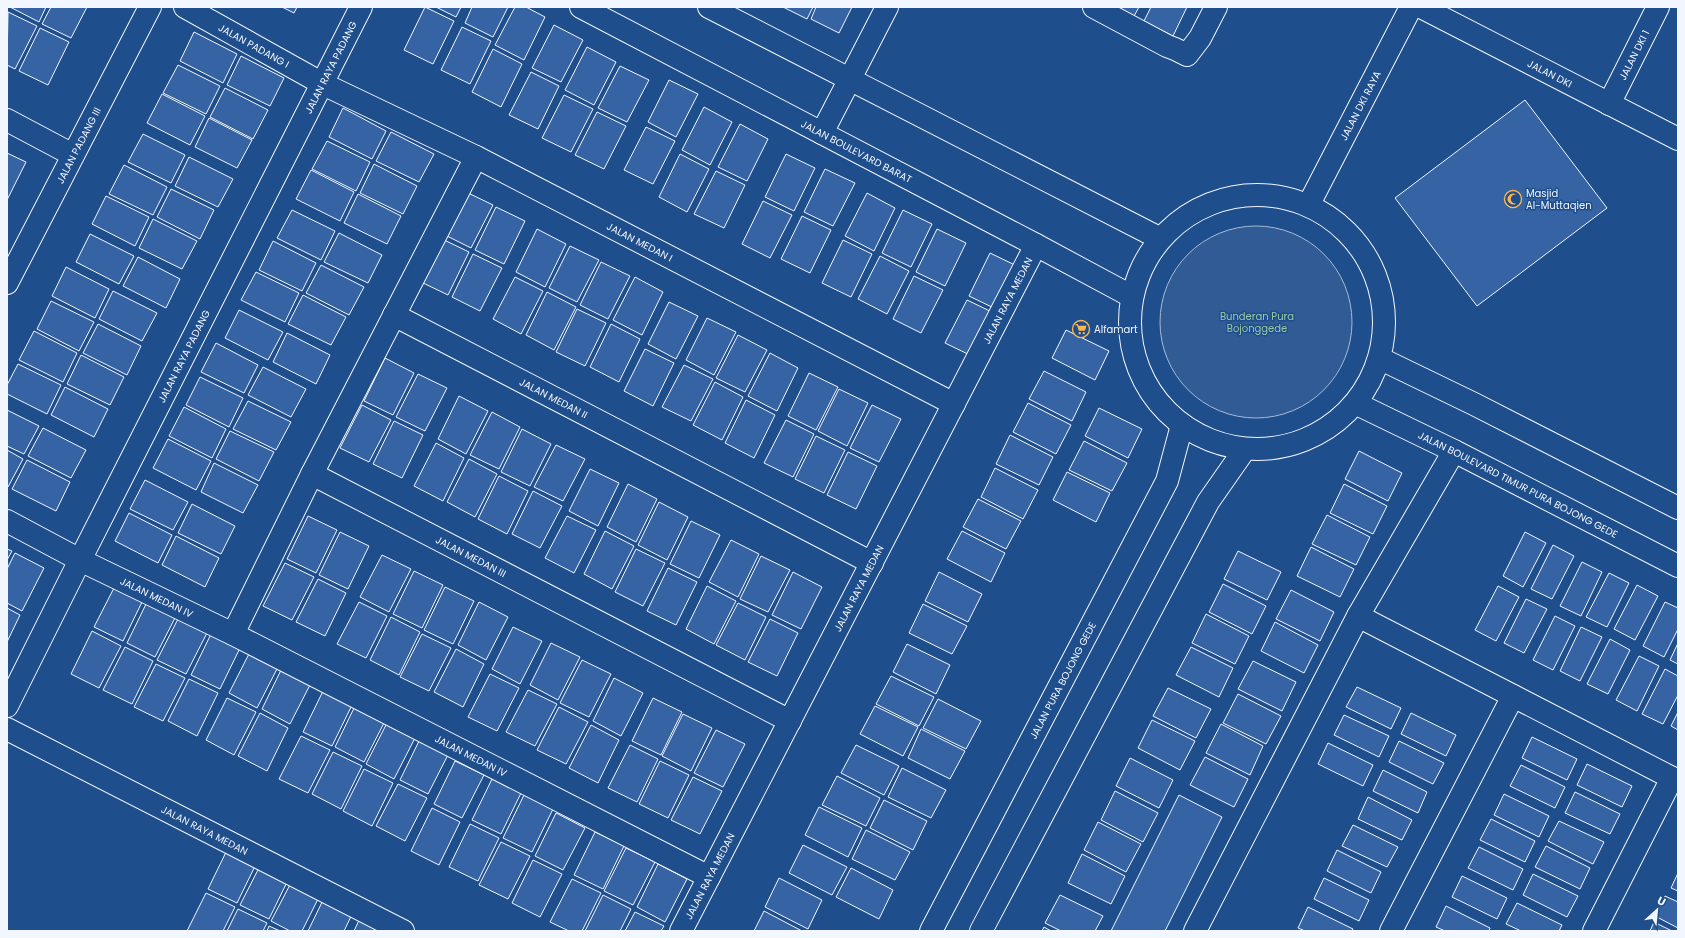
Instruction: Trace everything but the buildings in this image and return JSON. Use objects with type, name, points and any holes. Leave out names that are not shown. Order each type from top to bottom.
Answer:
[{"type":"street","name":"JALAN PADANG III","points":[[7,284],[150,7]]},
{"type":"street","name":"JALAN PADANG I","points":[[185,7],[323,84]]},
{"type":"street","name":"JALAN RAYA PADANG","points":[[7,706],[361,7]]},
{"type":"street","name":"JALAN BOULEVARD BARAT","points":[[581,7],[1131,296]]},
{"type":"street","points":[[709,7],[1160,238]]},
{"type":"street","points":[[822,133],[887,7]]},
{"type":"street","points":[[1094,7],[1187,55],[1200,38],[1216,7]]},
{"type":"street","name":"JALAN DKI RAYA","points":[[1309,204],[1411,7]]},
{"type":"street","name":"JALAN DKI","points":[[1421,7],[1678,139]]},
{"type":"street","name":"JALAN DKI 1","points":[[1609,104],[1658,7]]},
{"type":"street","name":"JALAN MEDAN I","points":[[323,84],[476,157],[954,404]]},
{"type":"street","points":[[7,120],[73,155]]},
{"type":"street","points":[[233,634],[312,474],[476,157]]},
{"type":"street","points":[[1256,194],[1309,204],[1356,240],[1383,292],[1381,359],[1357,404],[1326,431],[1287,447],[1245,449],[1212,442],[1182,425],[1156,400],[1138,368],[1129,333],[1131,296],[1142,265],[1160,238],[1203,205],[1256,194]]},
{"type":"street","name":"JALAN RAYA MEDAN","points":[[681,931],[1036,245]]},
{"type":"street","name":"JALAN MEDAN II","points":[[394,315],[872,563]]},
{"type":"street","points":[[1381,359],[1474,404],[1678,508]]},
{"type":"street","name":"JALAN BOULEVARD TIMUR PURA BOJONG GEDE","points":[[1357,404],[1454,451],[1678,566]]},
{"type":"street","name":"JALAN PURA BOJONG GEDE","points":[[931,931],[1167,481],[1182,425]]},
{"type":"street","points":[[981,931],[1208,502],[1245,449]]},
{"type":"street","points":[[1195,931],[1358,616],[1454,451]]},
{"type":"street","name":"JALAN MEDAN III","points":[[312,474],[790,721]]},
{"type":"street","points":[[7,521],[80,560]]},
{"type":"street","name":"JALAN MEDAN IV","points":[[80,560],[233,634],[709,877]]},
{"type":"street","points":[[1358,616],[1675,780],[1594,931]]},
{"type":"street","points":[[1391,931],[1513,696]]},
{"type":"street","name":"JALAN RAYA MEDAN","points":[[7,729],[403,931]]},
{"type":"shaded area","name":"Bunderan Pura Bojonggede","points":[[1265,226],[1275,227],[1301,237],[1317,247],[1331,261],[1345,285],[1351,303],[1351,341],[1345,359],[1331,383],[1317,397],[1293,411],[1275,417],[1247,418],[1237,417],[1211,407],[1195,397],[1181,383],[1167,359],[1161,341],[1160,313],[1161,303],[1171,277],[1181,261],[1195,247],[1219,233],[1237,227]]},
{"type":"place","name":"Masjid Al-Muttaqien","points":[[1513,199]]},
{"type":"place","name":"Alfamart","points":[[1081,329]]}]
